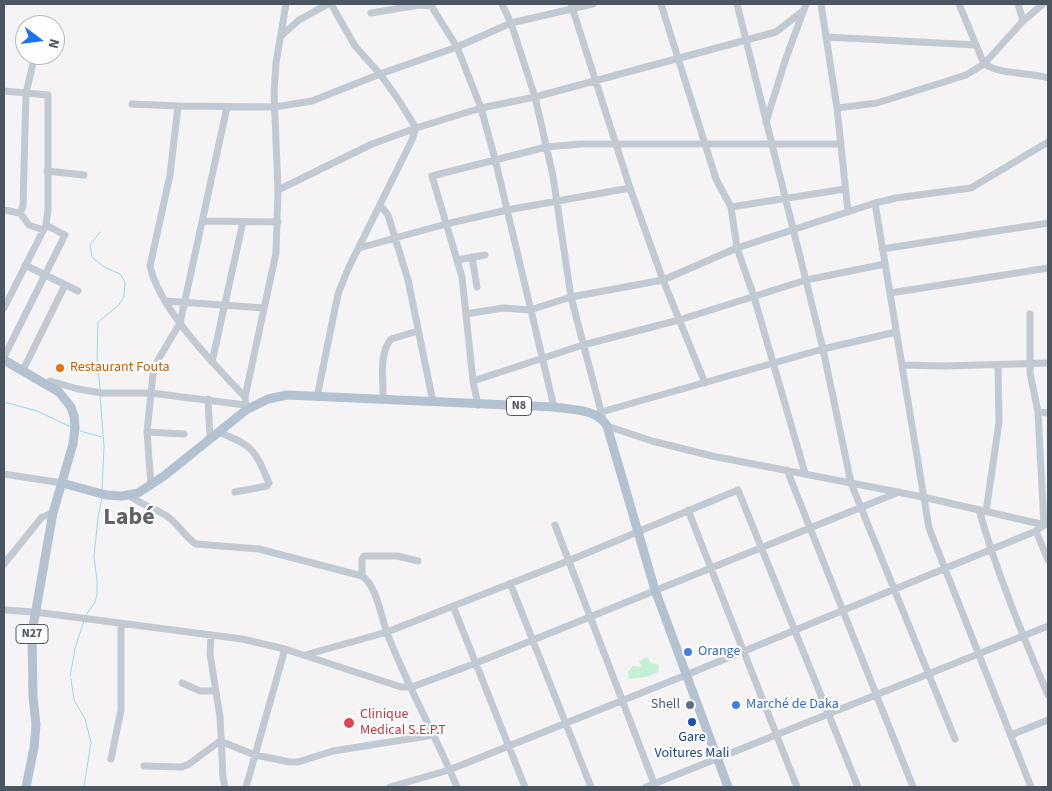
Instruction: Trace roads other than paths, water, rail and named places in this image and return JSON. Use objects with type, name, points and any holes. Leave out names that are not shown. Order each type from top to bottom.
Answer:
[{"type":"main road","points":[[4,359],[48,384],[59,392],[72,407],[75,429],[62,484],[102,494],[130,496]]},
{"type":"main road","name":"N8","points":[[130,496],[151,485],[210,439],[246,404],[286,395],[554,407],[591,413],[604,419]]},
{"type":"main road","points":[[604,419],[655,590],[728,787]]},
{"type":"main road","name":"N27","points":[[26,787],[34,748],[36,725],[32,672],[32,632],[53,513],[62,484]]},
{"type":"street","points":[[246,404],[276,252],[278,190],[275,107],[276,63],[286,4]]},
{"type":"street","points":[[280,36],[299,20],[330,4],[355,46],[380,74],[416,128]]},
{"type":"street","points":[[502,4],[512,23],[535,97],[556,201],[571,297],[604,419],[652,441],[712,456],[924,497],[1046,525]]},
{"type":"street","points":[[132,104],[275,107],[312,101],[380,74],[457,47],[512,23],[571,6],[593,4]]},
{"type":"street","points":[[662,4],[716,179],[731,207],[737,248],[774,363],[805,473]]},
{"type":"street","points":[[737,4],[823,349],[851,483],[955,739]]},
{"type":"street","points":[[820,4],[837,108],[848,212]]},
{"type":"street","points":[[959,4],[984,64],[992,69],[1036,74],[1048,78]]},
{"type":"street","points":[[1018,4],[1023,21]]},
{"type":"street","points":[[837,108],[877,103],[966,75],[984,64],[1023,21],[1043,4]]},
{"type":"street","points":[[371,13],[419,5],[431,5],[457,47],[480,108],[495,159],[554,407]]},
{"type":"street","points":[[571,6],[630,188],[663,280],[705,383]]},
{"type":"street","points":[[278,190],[372,144],[416,128],[480,108],[535,97],[776,32],[805,7]]},
{"type":"street","points":[[766,123],[786,58],[805,7]]},
{"type":"street","points":[[826,37],[976,45]]},
{"type":"street","points":[[20,213],[23,206],[26,93],[32,65]]},
{"type":"street","points":[[4,91],[48,95],[48,210],[45,228],[4,308]]},
{"type":"street","points":[[178,106],[170,175],[150,266],[152,275],[166,302],[180,323],[246,404]]},
{"type":"street","points":[[151,485],[147,432],[153,374],[158,360],[180,323],[227,107]]},
{"type":"street","points":[[317,396],[338,294],[416,128]]},
{"type":"street","points":[[466,314],[503,308],[530,310],[571,297],[663,280],[737,248],[848,212],[896,198],[971,188],[1048,142]]},
{"type":"street","points":[[478,405],[473,380],[462,277],[432,176],[546,147],[581,144],[841,144]]},
{"type":"street","points":[[47,170],[84,174]]},
{"type":"street","points":[[359,248],[446,224],[507,210],[630,188]]},
{"type":"street","points":[[731,207],[846,189]]},
{"type":"street","points":[[380,204],[388,215],[408,280],[433,402]]},
{"type":"street","points":[[875,204],[928,528],[1031,787]]},
{"type":"street","points":[[4,210],[20,213],[29,225],[65,235],[4,359]]},
{"type":"street","points":[[202,222],[278,222]]},
{"type":"street","points":[[212,362],[243,222]]},
{"type":"street","points":[[882,249],[1048,223]]},
{"type":"street","points":[[457,260],[485,255]]},
{"type":"street","points":[[472,257],[477,287]]},
{"type":"street","points":[[473,380],[583,345],[679,320],[806,280],[885,264]]},
{"type":"street","points":[[25,266],[78,290]]},
{"type":"street","points":[[890,293],[1048,268]]},
{"type":"street","points":[[23,370],[65,285]]},
{"type":"street","points":[[166,302],[264,308]]},
{"type":"street","points":[[1030,314],[1030,373],[1045,463],[1046,525]]},
{"type":"street","points":[[383,400],[382,358],[386,348],[391,339],[418,331]]},
{"type":"street","points":[[604,419],[705,383],[823,349],[896,332]]},
{"type":"street","points":[[902,365],[1048,363]]},
{"type":"street","points":[[998,365],[999,422],[983,511],[990,550],[1048,695]]},
{"type":"street","points":[[48,384],[50,381],[100,393],[151,393],[246,404]]},
{"type":"street","points":[[208,399],[210,439]]},
{"type":"street","points":[[1038,412],[1048,412]]},
{"type":"street","points":[[147,432],[184,434]]},
{"type":"street","points":[[218,432],[242,441],[248,446],[256,455],[269,483],[267,486],[235,492]]},
{"type":"street","points":[[787,470],[913,787]]},
{"type":"street","points":[[4,474],[62,484]]},
{"type":"street","points":[[304,656],[387,632],[568,561],[738,490],[858,787]]},
{"type":"street","points":[[4,610],[35,612],[242,639],[285,649],[400,687],[412,687],[476,663],[899,492]]},
{"type":"street","points":[[130,496],[140,504],[166,515],[182,530],[189,540],[196,544],[259,549],[362,576],[367,580],[387,632],[457,787]]},
{"type":"street","points":[[688,510],[797,787]]},
{"type":"street","points":[[4,564],[42,517],[53,513]]},
{"type":"street","points":[[556,525],[568,561],[655,786]]},
{"type":"street","points":[[390,787],[449,770],[622,701],[1036,531],[1046,525]]},
{"type":"street","points":[[1036,531],[1048,560]]},
{"type":"street","points":[[362,576],[362,559],[364,556],[397,556],[418,561]]},
{"type":"street","points":[[510,583],[591,787]]},
{"type":"street","points":[[453,606],[525,787]]},
{"type":"street","points":[[111,759],[120,710],[121,624]]},
{"type":"street","points":[[646,787],[655,786],[876,694],[1048,626]]},
{"type":"street","points":[[211,635],[210,654],[220,717],[220,741],[225,787]]},
{"type":"street","points":[[246,787],[285,649]]},
{"type":"street","points":[[182,683],[200,692],[216,691]]},
{"type":"street","points":[[1011,735],[1048,720]]},
{"type":"street","points":[[220,741],[255,755],[298,762],[333,751],[434,735]]},
{"type":"street","points":[[144,766],[182,767],[220,741]]},
{"type":"waterway","points":[[100,232],[90,245],[92,257],[104,267],[120,274],[125,282],[124,297],[118,306],[98,322],[97,356],[100,389]]},
{"type":"waterway","points":[[100,395],[104,446],[102,491]]},
{"type":"waterway","points":[[4,402],[37,411],[71,427]]},
{"type":"waterway","points":[[80,431],[102,437]]},
{"type":"waterway","points":[[86,615],[95,602],[97,594],[94,557],[102,497]]},
{"type":"waterway","points":[[70,677],[75,648],[84,621]]},
{"type":"waterway","points":[[71,679],[74,700],[85,719],[91,742],[84,787]]},
{"type":"place","name":"Restaurant Fouta","points":[[60,368]]},
{"type":"place","name":"Orange","points":[[688,652]]},
{"type":"place","name":"Shell","points":[[690,705]]},
{"type":"place","name":"Marché de Daka","points":[[736,705]]},
{"type":"place","name":"Gare Voitures Mali","points":[[692,722]]},
{"type":"place","name":"Clinique Medical S.E.P.T","points":[[349,723]]},
{"type":"district","name":"Labé","points":[[129,519]]}]
